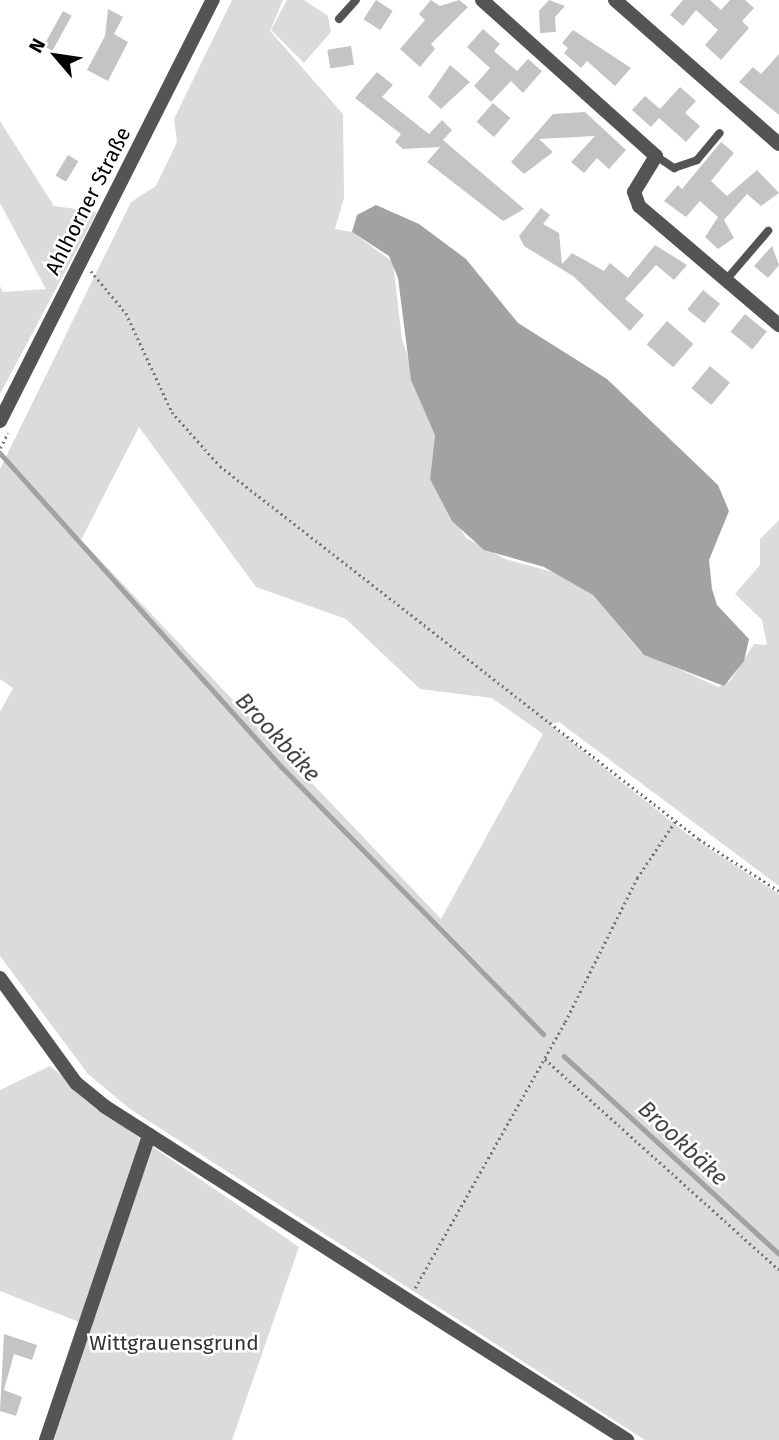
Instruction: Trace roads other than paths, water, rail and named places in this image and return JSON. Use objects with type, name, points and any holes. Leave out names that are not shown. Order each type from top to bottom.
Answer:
[{"type":"street","name":"Ahlhorner Straße","points":[[0,421],[213,0]]},
{"type":"street","points":[[482,0],[656,156],[634,192],[639,205],[779,324]]},
{"type":"street","points":[[615,0],[779,144]]},
{"type":"street","points":[[0,978],[76,1083],[149,1135],[627,1440]]},
{"type":"street","points":[[46,1440],[149,1135]]},
{"type":"lane","points":[[339,19],[356,0]]},
{"type":"lane","points":[[656,156],[674,168],[697,160],[720,133]]},
{"type":"lane","points":[[726,280],[768,231]]},
{"type":"waterway","name":"Brookbäke","points":[[0,453],[281,766],[543,1034]]},
{"type":"waterway","name":"Brookbäke","points":[[564,1056],[779,1254]]},
{"type":"park label","name":"Wittgrauensgrund","points":[[174,1343]]}]
